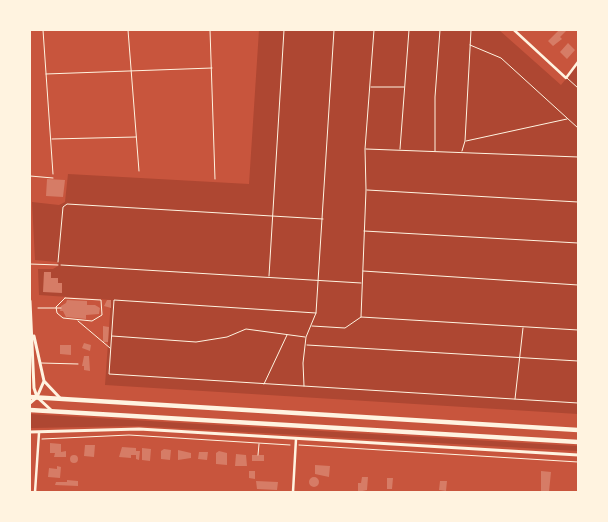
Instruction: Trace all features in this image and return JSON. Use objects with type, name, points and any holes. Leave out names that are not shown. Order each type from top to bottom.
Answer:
[{"type":"main road","points":[[30,397],[578,430]]},
{"type":"main road","points":[[30,410],[578,442]]},
{"type":"street","points":[[514,30],[566,78],[578,62]]},
{"type":"street","points":[[30,301],[32,369],[37,397],[51,410]]},
{"type":"street","points":[[32,331],[44,381],[60,398]]},
{"type":"street","points":[[30,374],[32,369]]},
{"type":"street","points":[[30,403],[37,397],[44,381]]},
{"type":"street","points":[[30,432],[136,429],[578,455]]},
{"type":"street","points":[[35,492],[39,432]]},
{"type":"street","points":[[293,492],[296,438]]},
{"type":"lane","points":[[566,78],[578,88]]},
{"type":"lane","points":[[30,176],[53,178]]},
{"type":"lane","points":[[30,264],[58,265]]},
{"type":"lane","points":[[40,363],[78,364]]},
{"type":"path","points":[[43,30],[53,178]]},
{"type":"path","points":[[128,30],[139,171]]},
{"type":"path","points":[[210,30],[215,179]]},
{"type":"path","points":[[269,278],[284,30]]},
{"type":"path","points":[[304,386],[303,363],[306,337],[316,314],[319,280],[334,30]]},
{"type":"path","points":[[361,317],[366,190],[365,149],[374,30]]},
{"type":"path","points":[[400,149],[409,30]]},
{"type":"path","points":[[435,151],[435,97],[440,30]]},
{"type":"path","points":[[461,152],[465,141],[471,30]]},
{"type":"path","points":[[470,45],[501,58],[578,128]]},
{"type":"path","points":[[46,74],[212,68]]},
{"type":"path","points":[[370,87],[406,87]]},
{"type":"path","points":[[465,141],[568,119]]},
{"type":"path","points":[[51,139],[137,136]]},
{"type":"path","points":[[365,149],[578,157]]},
{"type":"path","points":[[366,190],[578,202]]},
{"type":"path","points":[[323,219],[67,204],[63,206],[58,265],[361,283]]},
{"type":"path","points":[[364,231],[578,243]]},
{"type":"path","points":[[362,270],[578,285]]},
{"type":"path","points":[[66,298],[101,300],[103,310],[100,318],[92,321],[63,318],[56,308],[66,298]]},
{"type":"path","points":[[316,314],[114,300],[109,374],[578,403]]},
{"type":"path","points":[[38,308],[60,308]]},
{"type":"path","points":[[312,326],[345,328],[361,317],[578,330]]},
{"type":"path","points":[[78,320],[111,349]]},
{"type":"path","points":[[515,399],[523,327]]},
{"type":"path","points":[[112,336],[184,342],[228,337],[246,329],[306,337]]},
{"type":"path","points":[[264,384],[287,335]]},
{"type":"path","points":[[306,345],[578,360]]},
{"type":"path","points":[[43,439],[126,435],[292,445]]},
{"type":"path","points":[[258,455],[259,443]]},
{"type":"path","points":[[298,445],[578,462]]},
{"type":"shaded area","points":[[259,30],[499,30],[561,85],[578,64],[578,414],[105,385],[111,300],[39,295],[38,269],[53,269],[58,266],[57,262],[35,260],[32,202],[59,205],[65,202],[68,174],[249,184]]},
{"type":"shaded area","points":[[30,414],[577,446],[578,451],[138,426],[30,428]]},
{"type":"building","points":[[559,30],[567,30],[560,37],[562,39],[553,46],[548,41]]},
{"type":"building","points":[[568,43],[575,50],[567,59],[560,52]]},
{"type":"building","points":[[47,179],[65,180],[63,197],[46,196]]},
{"type":"building","points":[[44,272],[51,272],[51,278],[58,278],[58,283],[62,283],[62,293],[43,292]]},
{"type":"building","points":[[67,300],[87,301],[87,305],[95,305],[100,308],[99,314],[86,315],[86,319],[66,317],[63,311],[60,311],[61,306]]},
{"type":"building","points":[[107,300],[111,300],[111,308],[104,306]]},
{"type":"building","points":[[103,326],[109,327],[108,342],[103,342]]},
{"type":"building","points":[[84,343],[91,345],[90,351],[82,348]]},
{"type":"building","points":[[60,345],[71,345],[71,355],[60,354]]},
{"type":"building","points":[[84,356],[89,356],[90,371],[84,370],[84,366],[82,366]]},
{"type":"building","points":[[50,443],[61,444],[61,452],[66,451],[66,457],[54,457],[55,453],[50,453]]},
{"type":"building","points":[[85,445],[95,445],[94,457],[84,456]]},
{"type":"building","points":[[122,447],[136,448],[136,451],[140,451],[139,460],[136,459],[136,455],[131,455],[131,458],[119,457]]},
{"type":"building","points":[[142,448],[151,449],[150,461],[142,460]]},
{"type":"building","points":[[164,449],[171,450],[170,460],[161,459],[161,451]]},
{"type":"building","points":[[178,450],[191,453],[191,458],[178,460]]},
{"type":"building","points":[[219,451],[227,453],[227,465],[216,464],[216,453]]},
{"type":"building","points":[[199,452],[208,452],[207,460],[198,459]]},
{"type":"building","points":[[236,454],[246,455],[247,466],[235,466]]},
{"type":"building","points":[[74,455],[78,459],[74,463],[70,459]]},
{"type":"building","points":[[252,455],[264,455],[264,461],[252,461]]},
{"type":"building","points":[[315,465],[330,466],[329,477],[315,474]]},
{"type":"building","points":[[57,466],[61,467],[60,478],[48,477],[49,468],[57,469]]},
{"type":"building","points":[[249,471],[255,471],[255,479],[249,478]]},
{"type":"building","points":[[541,471],[551,472],[549,492],[541,492]]},
{"type":"building","points":[[314,477],[319,482],[314,487],[309,482]]},
{"type":"building","points":[[362,477],[368,477],[367,490],[358,492],[358,483],[361,483]]},
{"type":"building","points":[[387,478],[393,478],[392,489],[387,489]]},
{"type":"building","points":[[67,480],[78,481],[78,486],[55,485],[56,482],[67,482]]},
{"type":"building","points":[[256,481],[278,482],[277,490],[257,489]]},
{"type":"building","points":[[440,481],[447,481],[446,491],[439,490]]}]
